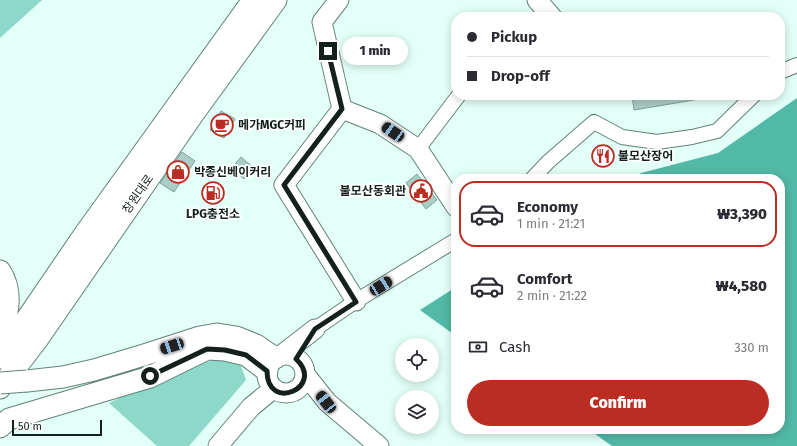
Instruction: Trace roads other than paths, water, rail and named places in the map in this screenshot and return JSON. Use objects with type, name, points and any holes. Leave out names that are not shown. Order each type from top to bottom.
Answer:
[{"type":"main road","name":"창원대로","points":[[0,358],[84,235],[253,0]]},
{"type":"main road","name":"창원대로","points":[[0,388],[37,340],[194,113],[276,0]]},
{"type":"main road","points":[[0,271],[6,287],[8,302],[7,314],[0,330]]},
{"type":"main road","points":[[0,383],[63,377],[94,370],[200,336],[217,334],[236,337],[256,345],[282,372]]},
{"type":"main road","points":[[0,427],[9,419],[150,376],[207,349],[225,350],[246,355],[282,372]]},
{"type":"street","points":[[339,0],[322,22],[342,109]]},
{"type":"street","points":[[537,0],[548,12]]},
{"type":"street","points":[[785,70],[797,65]]},
{"type":"street","points":[[418,149],[455,100]]},
{"type":"street","points":[[537,174],[548,162],[594,122],[622,137],[657,142],[692,137],[717,131],[749,100]]},
{"type":"street","points":[[342,109],[380,124],[418,149],[451,199]]},
{"type":"street","points":[[342,109],[284,185],[356,302]]},
{"type":"street","points":[[218,446],[282,372],[315,329],[451,243]]},
{"type":"street","points":[[282,372],[326,402],[379,446]]},
{"type":"place","name":"메가MGC커피","points":[[222,125]]},
{"type":"place","name":"불모산장어","points":[[603,156]]},
{"type":"place","name":"박종신베이커리","points":[[178,172]]},
{"type":"place","name":"불모산동회관","points":[[421,191]]},
{"type":"place","name":"LPG충전소","points":[[213,193]]}]
